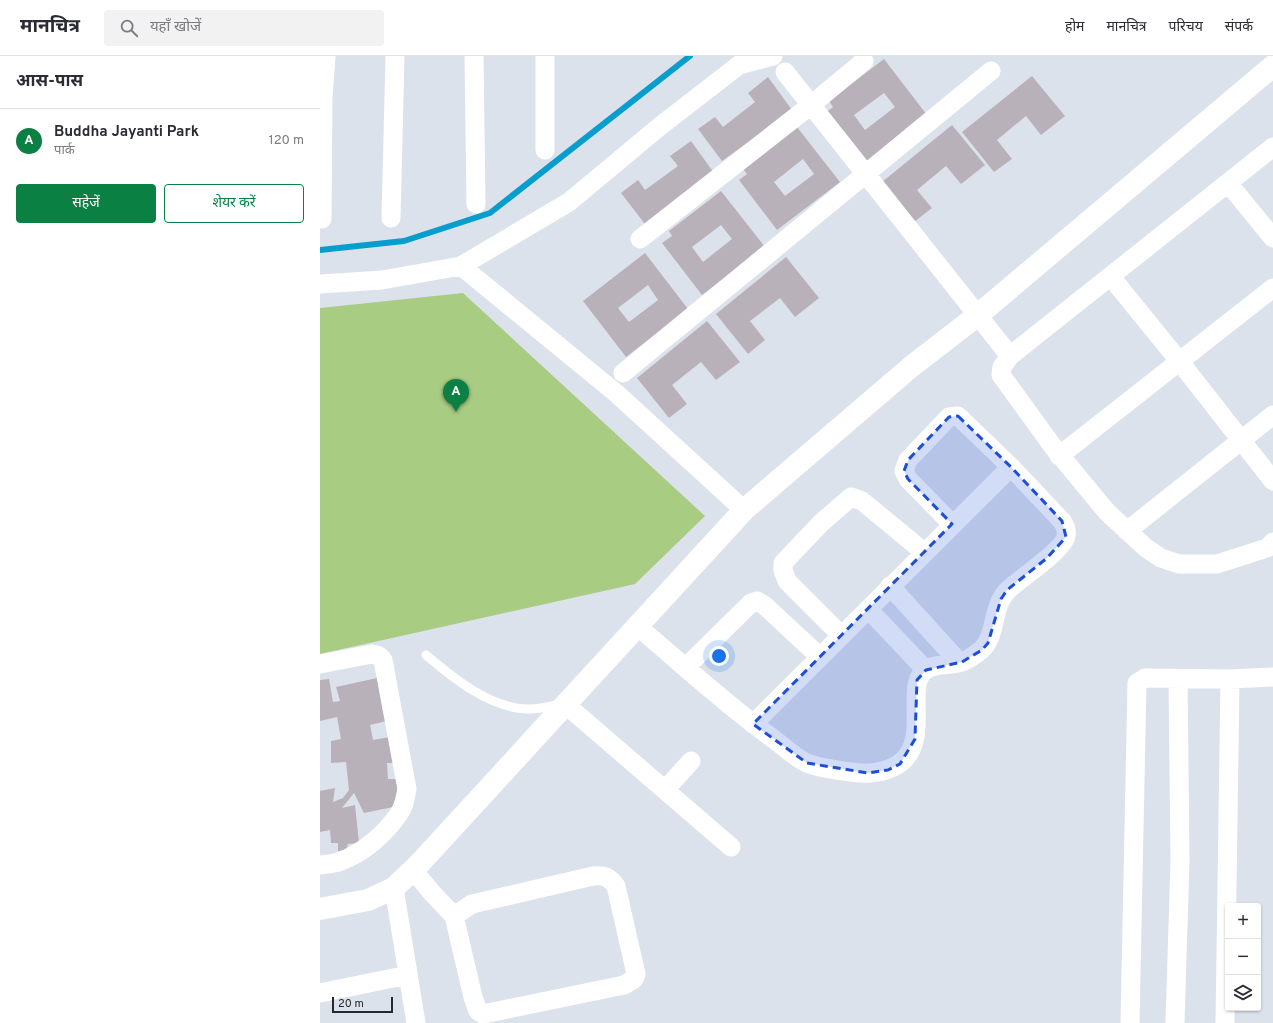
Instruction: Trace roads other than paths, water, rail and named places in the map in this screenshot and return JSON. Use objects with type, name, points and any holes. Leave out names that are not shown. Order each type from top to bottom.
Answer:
[{"type":"street","points":[[322,219],[323,98],[326,56]]},
{"type":"street","points":[[391,218],[395,56]]},
{"type":"street","points":[[474,56],[476,204]]},
{"type":"street","points":[[545,56],[545,150]]},
{"type":"street","points":[[320,284],[382,280],[462,266],[569,202],[659,126],[739,65],[773,56]]},
{"type":"street","points":[[640,239],[811,105],[864,61]]},
{"type":"street","points":[[320,909],[368,900],[394,888],[413,870],[744,510],[912,366],[978,315],[1273,66]]},
{"type":"street","points":[[622,373],[991,70]]},
{"type":"street","points":[[785,72],[1010,356]]},
{"type":"street","points":[[1273,147],[1010,356],[1002,367],[1001,375],[1059,456],[1107,512],[1127,531],[1161,558],[1179,564],[1217,564],[1267,548],[1273,542]]},
{"type":"street","points":[[1228,183],[1273,238]]},
{"type":"street","points":[[462,266],[616,393],[744,510]]},
{"type":"street","points":[[1111,277],[1273,481]]},
{"type":"street","points":[[1059,456],[1273,288]]},
{"type":"street","points":[[1127,531],[1273,415]]},
{"type":"street","points":[[637,626],[753,724],[807,763],[822,767],[868,773],[888,770],[900,764],[909,753],[915,738],[917,680],[926,670],[937,665],[959,662],[982,650],[988,643],[997,609],[1008,590],[1047,558],[1062,544],[1066,537],[1066,527],[1062,521],[1011,467],[958,416],[949,417],[908,460],[904,471],[908,479],[952,524]]},
{"type":"street","points":[[753,724],[952,524],[1011,467]]},
{"type":"street","points":[[842,635],[787,581],[783,570],[783,563],[821,523],[852,497],[862,501],[924,552]]},
{"type":"street","points":[[890,586],[959,662]]},
{"type":"street","points":[[686,668],[745,609],[757,601],[764,604],[820,657]]},
{"type":"street","points":[[868,609],[926,670]]},
{"type":"street","points":[[320,664],[372,654],[379,656],[382,660],[407,789],[399,815],[376,839],[355,855],[340,862],[320,865]]},
{"type":"street","points":[[1130,1023],[1137,684],[1145,678],[1230,679],[1273,677]]},
{"type":"street","points":[[1175,1023],[1180,860],[1178,679]]},
{"type":"street","points":[[1225,1023],[1230,679]]},
{"type":"street","points":[[565,704],[730,847]]},
{"type":"street","points":[[665,790],[691,761]]},
{"type":"street","points":[[413,870],[454,916],[472,998],[478,1011],[483,1014],[624,985],[630,983],[636,974],[616,886],[610,879],[604,876],[593,876],[472,904],[454,916]]},
{"type":"street","points":[[394,888],[416,1023]]},
{"type":"street","points":[[320,993],[408,975]]},
{"type":"lane","points":[[426,655],[447,673],[472,690],[509,707],[528,710],[565,704]]},
{"type":"waterway","points":[[320,250],[404,241],[490,213],[690,56]]},
{"type":"place","name":"Buddha Jayanti Park","points":[[456,412]]}]
